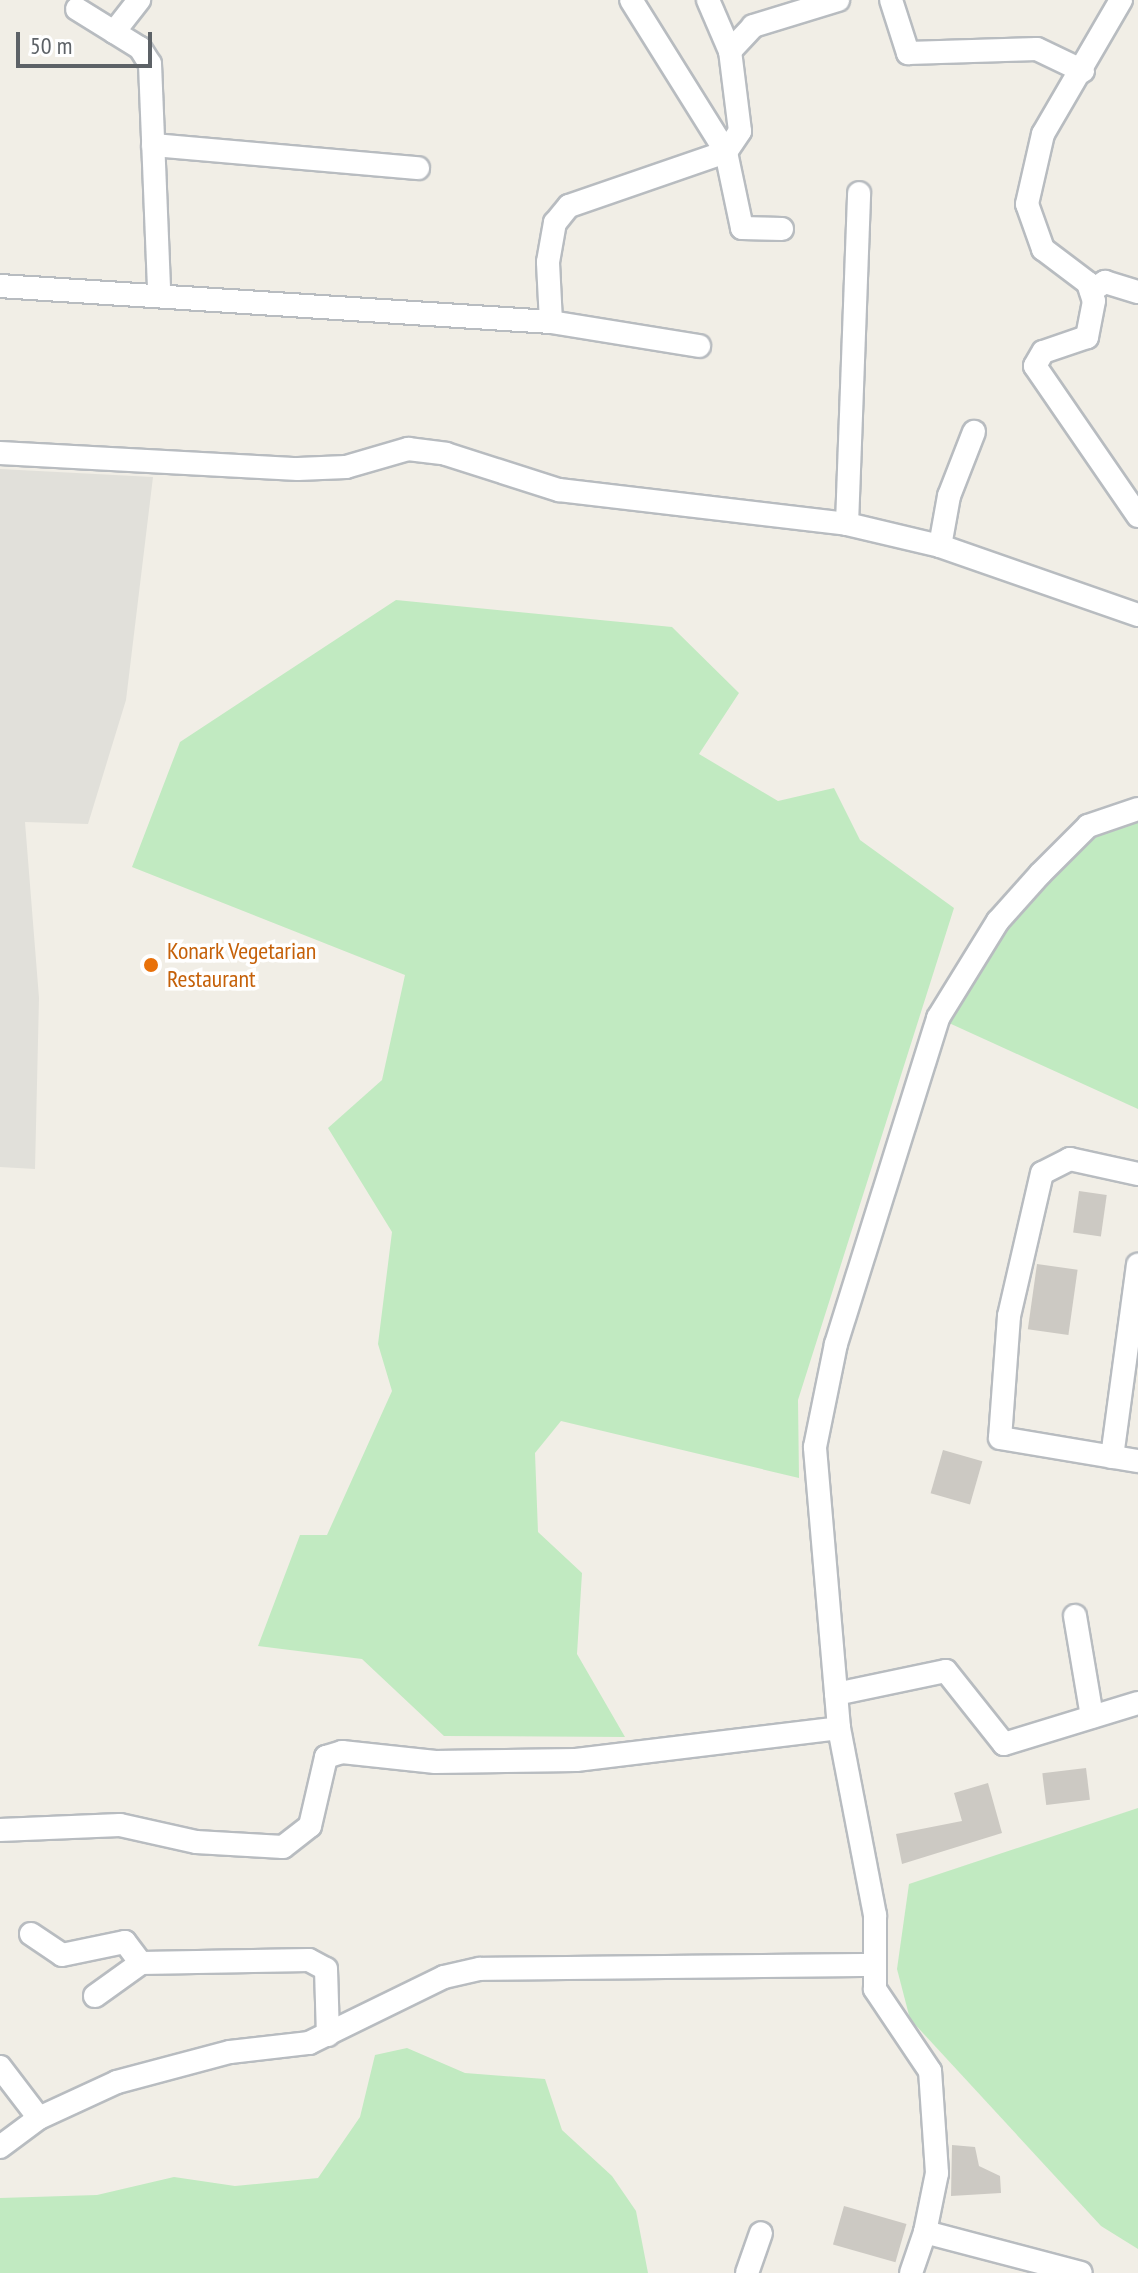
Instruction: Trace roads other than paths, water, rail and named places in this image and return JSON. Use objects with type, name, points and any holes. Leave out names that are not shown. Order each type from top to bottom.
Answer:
[{"type":"street","points":[[114,32],[139,0]]},
{"type":"street","points":[[631,0],[726,152],[742,228],[782,229]]},
{"type":"street","points":[[551,322],[548,262],[555,223],[569,206],[726,152],[740,131],[730,51],[708,0]]},
{"type":"street","points":[[730,51],[753,26],[838,0]]},
{"type":"street","points":[[891,0],[908,53],[1037,49],[1083,71]]},
{"type":"street","points":[[1091,291],[1043,249],[1027,204],[1043,134],[1083,71],[1121,0]]},
{"type":"street","points":[[77,9],[114,32],[150,64],[159,292]]},
{"type":"street","points":[[153,145],[418,168]]},
{"type":"street","points":[[847,524],[859,193]]},
{"type":"street","points":[[1091,291],[1105,282],[1138,292]]},
{"type":"street","points":[[0,286],[159,292],[551,322],[699,346]]},
{"type":"street","points":[[1091,291],[1087,337],[1043,352],[1035,366],[1138,516]]},
{"type":"street","points":[[940,546],[949,496],[974,432]]},
{"type":"street","points":[[0,453],[298,469],[346,467],[408,449],[559,490],[718,503],[847,524],[940,546],[1138,615]]},
{"type":"street","points":[[911,2273],[925,2232],[937,2173],[930,2071],[888,2018],[875,1989],[875,1915],[839,1728],[815,1447],[836,1344],[938,1018],[998,921],[1040,874],[1088,826],[1138,809]]},
{"type":"street","points":[[1138,1174],[1070,1159],[1042,1173],[1009,1316],[1000,1438],[1138,1461]]},
{"type":"street","points":[[1112,1457],[1129,1391],[1138,1265]]},
{"type":"street","points":[[1075,1616],[1092,1717]]},
{"type":"street","points":[[836,1694],[946,1671],[1004,1744],[1138,1703]]},
{"type":"street","points":[[0,1830],[120,1825],[196,1842],[283,1847],[310,1826],[326,1757],[342,1752],[435,1762],[576,1760],[839,1728]]},
{"type":"street","points":[[31,1934],[62,1955],[125,1942],[141,1963]]},
{"type":"street","points":[[95,1996],[141,1963],[320,1962],[328,2035]]},
{"type":"street","points":[[0,2147],[39,2118],[163,2068],[328,2035],[444,1977],[480,1969],[875,1965]]},
{"type":"street","points":[[0,2067],[39,2118]]},
{"type":"street","points":[[925,2232],[1081,2273]]},
{"type":"street","points":[[747,2273],[761,2233]]},
{"type":"place","name":"Konark Vegetarian Restaurant","points":[[151,965]]}]
